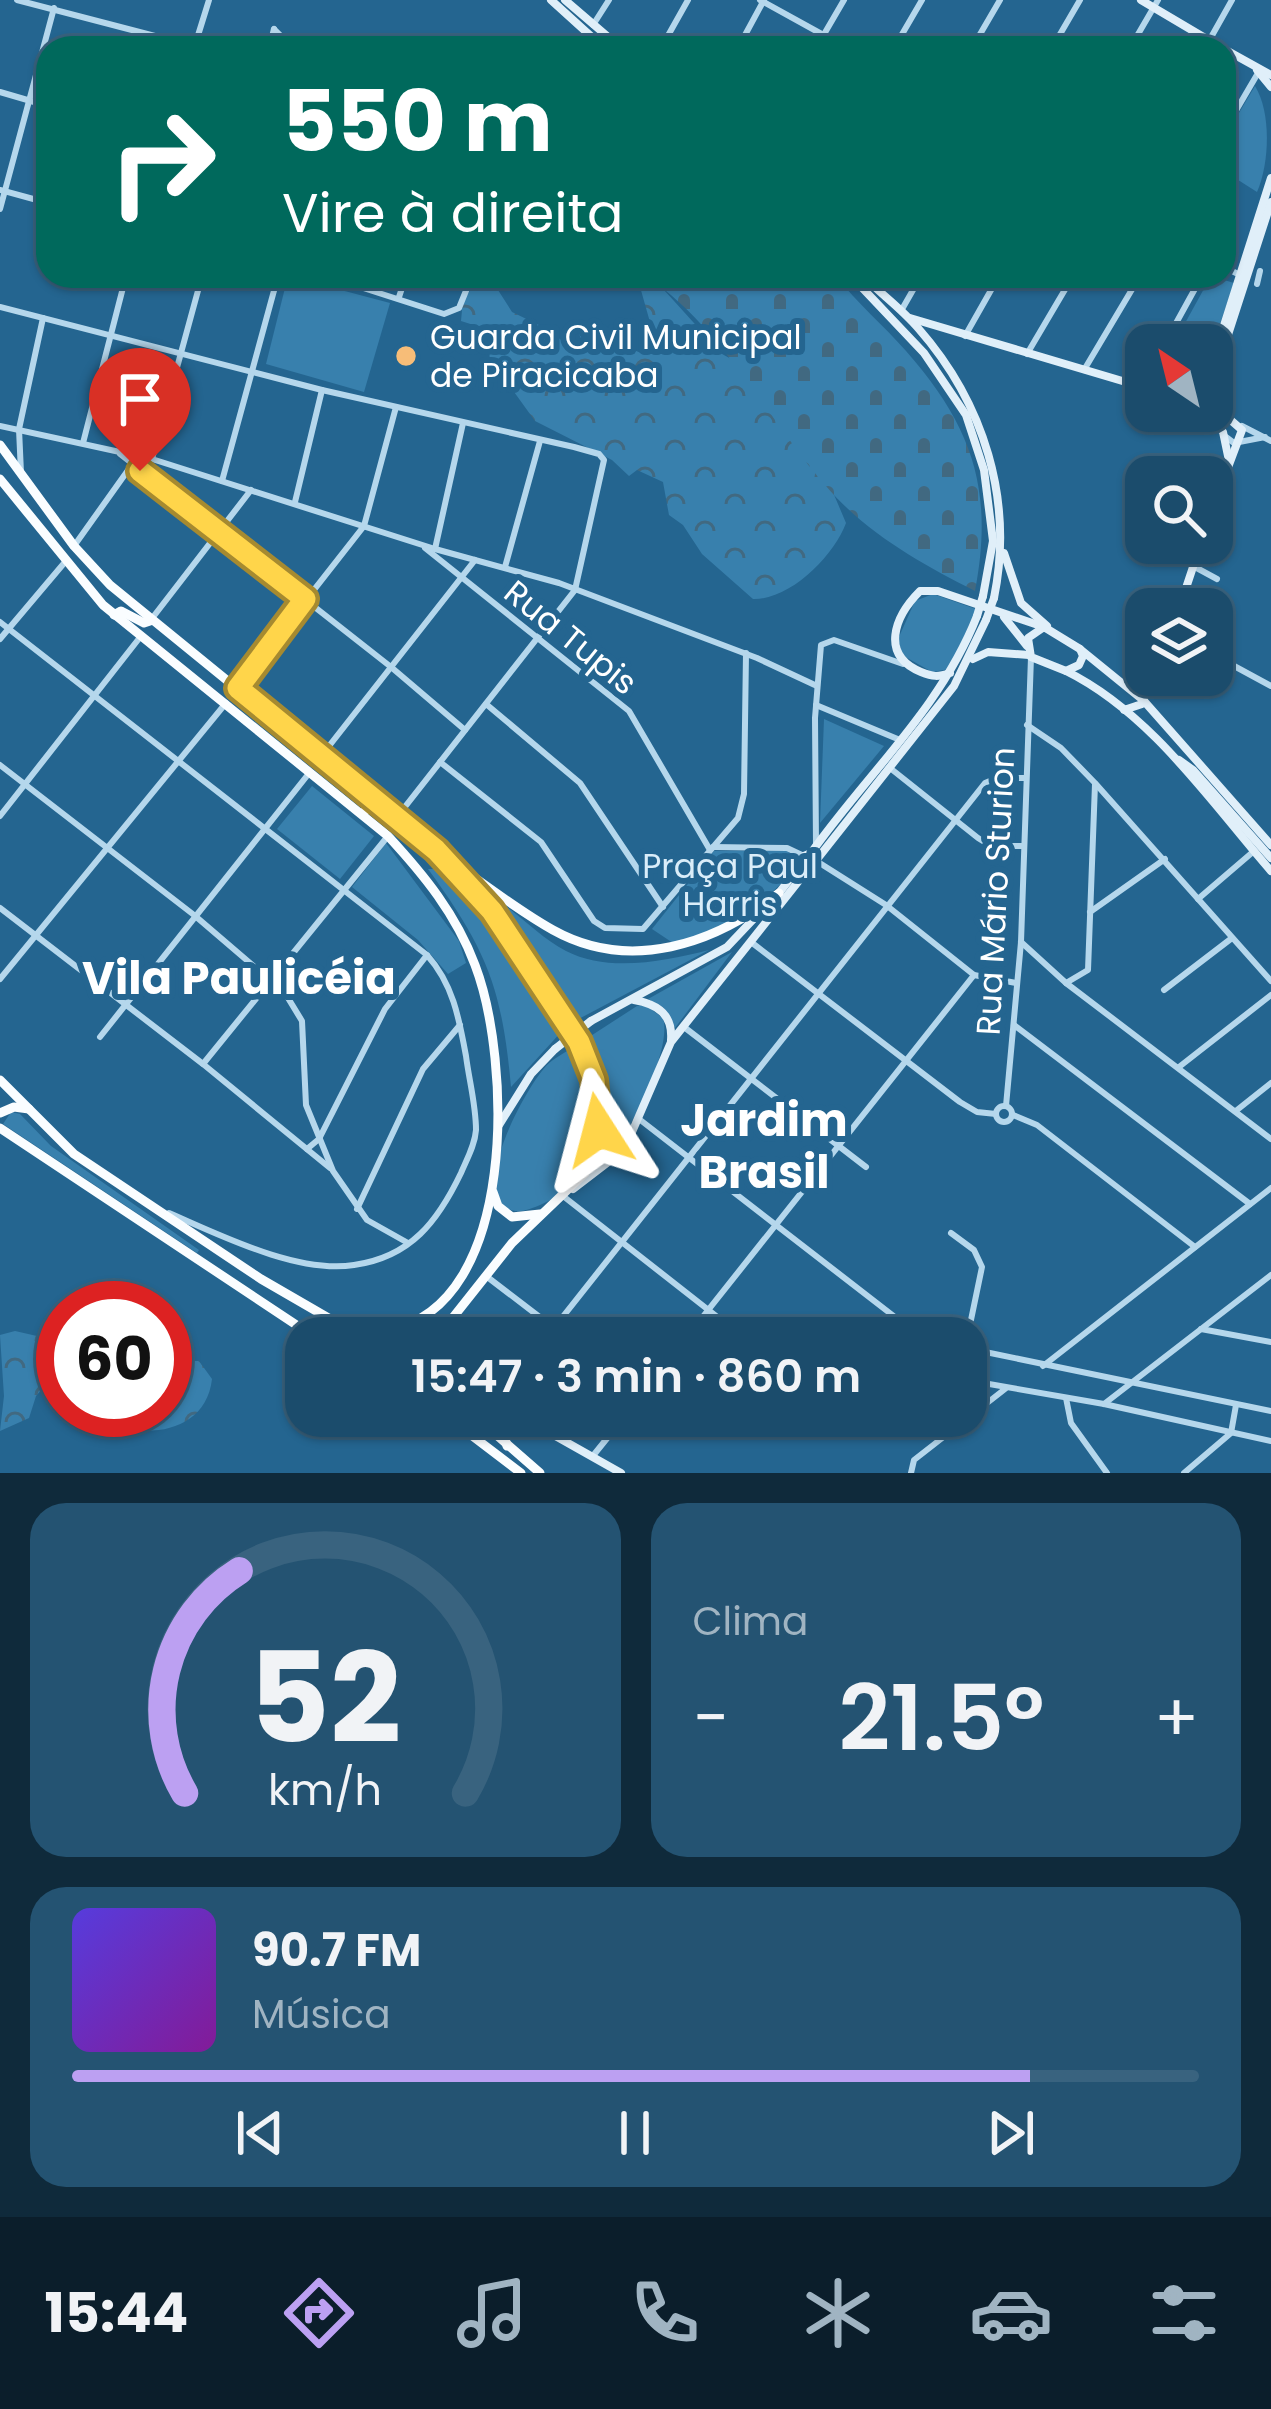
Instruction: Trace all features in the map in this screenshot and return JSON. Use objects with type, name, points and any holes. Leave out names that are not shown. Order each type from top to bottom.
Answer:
[{"type":"main road","points":[[551,0],[591,36]]},
{"type":"main road","points":[[565,0],[606,36]]},
{"type":"main road","points":[[1141,0],[1155,4],[1197,36]]},
{"type":"main road","points":[[1236,57],[1271,75]]},
{"type":"main road","points":[[1258,70],[1271,87]]},
{"type":"main road","points":[[1229,324],[1246,283],[1271,178]]},
{"type":"main road","points":[[1233,324],[1271,202]]},
{"type":"main road","points":[[863,288],[928,350],[969,403],[986,438],[1003,546],[1021,603],[1046,627],[1125,683]]},
{"type":"main road","points":[[496,1129],[531,1074],[555,1049],[591,1021],[727,947],[890,768],[968,664],[982,618],[993,541],[984,470],[966,416],[928,350],[905,314],[876,288]]},
{"type":"main road","points":[[905,314],[960,335],[1125,380]]},
{"type":"main road","points":[[928,350],[960,335]]},
{"type":"main road","points":[[1232,456],[1242,430],[1233,421]]},
{"type":"main road","points":[[1222,432],[1227,456]]},
{"type":"main road","points":[[0,445],[74,546],[150,621],[397,817],[431,855],[430,864],[422,866],[388,836]]},
{"type":"main road","points":[[0,479],[114,615],[388,836],[429,880],[475,963],[491,1016],[498,1076],[491,1186],[476,1244],[446,1298],[425,1317]]},
{"type":"main road","points":[[454,1317],[539,1214],[616,1156],[639,1119],[671,1042],[952,672],[994,598],[1003,546]]},
{"type":"main road","points":[[1186,588],[1193,566]]},
{"type":"main road","points":[[952,672],[931,676],[903,664],[895,651],[896,634],[920,591],[938,591],[1046,627]]},
{"type":"main road","points":[[114,615],[121,611],[144,623],[150,621]]},
{"type":"main road","points":[[1003,616],[1029,653],[1088,681],[1124,710],[1168,752],[1271,871]]},
{"type":"main road","points":[[1029,653],[1032,632],[1046,627]]},
{"type":"main road","points":[[160,651],[173,640]]},
{"type":"main road","points":[[1066,670],[1082,662],[1080,649]]},
{"type":"main road","points":[[968,664],[988,652],[1029,653]]},
{"type":"main road","points":[[931,676],[940,690]]},
{"type":"main road","points":[[1139,696],[1271,845]]},
{"type":"main road","points":[[1124,710],[1137,709],[1146,696]]},
{"type":"main road","points":[[1168,752],[1193,770],[1271,858]]},
{"type":"main road","points":[[362,813],[372,807],[554,931],[609,948],[638,951],[693,943],[746,919],[779,893]]},
{"type":"main road","points":[[436,850],[515,943],[584,1055],[594,1080],[599,1130],[585,1173],[565,1195]]},
{"type":"main road","points":[[631,999],[662,1011],[672,1028],[671,1042]]},
{"type":"main road","points":[[0,1080],[60,1143],[326,1317]]},
{"type":"main road","points":[[0,1113],[14,1107],[28,1109]]},
{"type":"main road","points":[[0,1128],[285,1317]]},
{"type":"main road","points":[[491,1186],[504,1212],[517,1217],[539,1214]]},
{"type":"main road","points":[[474,1437],[521,1473]]},
{"type":"main road","points":[[497,1437],[540,1473]]},
{"type":"main road","points":[[505,1437],[507,1446]]},
{"type":"main road","points":[[557,1437],[621,1473]]},
{"type":"street","points":[[17,0],[157,36]]},
{"type":"street","points":[[200,36],[209,0]]},
{"type":"street","points":[[593,25],[609,0]]},
{"type":"street","points":[[668,36],[688,0]]},
{"type":"street","points":[[744,36],[763,1],[824,35],[844,0]]},
{"type":"street","points":[[901,36],[922,0]]},
{"type":"street","points":[[979,36],[1000,0]]},
{"type":"street","points":[[1059,36],[1080,0]]},
{"type":"street","points":[[1212,36],[1232,0]]},
{"type":"street","points":[[1137,36],[1155,4]]},
{"type":"street","points":[[46,36],[54,8]]},
{"type":"street","points":[[1236,109],[1258,70]]},
{"type":"street","points":[[0,209],[36,72]]},
{"type":"street","points":[[0,92],[36,102]]},
{"type":"street","points":[[2,190],[36,200]]},
{"type":"street","points":[[1236,276],[1246,283],[1260,271]]},
{"type":"street","points":[[83,443],[124,288]]},
{"type":"street","points":[[74,546],[136,468],[152,459],[199,288]]},
{"type":"street","points":[[222,482],[274,288]]},
{"type":"street","points":[[373,288],[444,314],[459,308],[467,288]]},
{"type":"street","points":[[399,297],[402,288]]},
{"type":"street","points":[[905,314],[916,288]]},
{"type":"street","points":[[960,335],[991,288]]},
{"type":"street","points":[[1027,354],[1066,288]]},
{"type":"street","points":[[1084,370],[1132,288]]},
{"type":"street","points":[[1176,324],[1195,288]]},
{"type":"street","points":[[0,307],[322,390],[599,454],[606,466],[575,590],[397,817]]},
{"type":"street","points":[[21,473],[19,430],[43,318]]},
{"type":"street","points":[[295,502],[322,390]]},
{"type":"street","points":[[238,688],[364,526],[396,407]]},
{"type":"street","points":[[435,549],[463,423]]},
{"type":"street","points":[[1238,424],[1268,439]]},
{"type":"street","points":[[0,426],[152,459],[505,567],[746,653],[817,686]]},
{"type":"street","points":[[1226,437],[1232,442],[1268,439]]},
{"type":"street","points":[[505,567],[540,441]]},
{"type":"street","points":[[117,452],[392,667],[465,730]]},
{"type":"street","points":[[150,621],[250,490]]},
{"type":"street","name":"Rua Tupis","points":[[418,542],[628,712],[711,849]]},
{"type":"street","points":[[322,755],[475,560]]},
{"type":"street","points":[[0,639],[65,562]]},
{"type":"street","points":[[1193,566],[1217,579]]},
{"type":"street","points":[[0,622],[427,955],[449,986],[460,1025],[476,1133],[445,1208],[408,1243],[352,1266],[291,1260],[149,1204]]},
{"type":"street","points":[[0,816],[141,636]]},
{"type":"street","points":[[811,858],[819,650],[830,641],[903,664]]},
{"type":"street","points":[[440,762],[541,842],[594,921],[605,928],[643,929],[739,818],[744,794],[746,653]]},
{"type":"street","name":"Rua Mário Sturion","points":[[1006,1106],[1021,942],[1029,653]]},
{"type":"street","points":[[1030,678],[1041,662]]},
{"type":"street","points":[[1233,665],[1271,686]]},
{"type":"street","points":[[0,979],[226,704]]},
{"type":"street","points":[[486,704],[580,783],[664,908]]},
{"type":"street","points":[[816,705],[900,740]]},
{"type":"street","points":[[1027,725],[1060,748],[1095,783],[1271,981]]},
{"type":"street","points":[[0,765],[271,978],[302,1021],[302,1083],[333,1171],[357,1209],[376,1228],[408,1243]]},
{"type":"street","points":[[890,768],[991,846],[1022,846]]},
{"type":"street","points":[[100,1037],[310,771]]},
{"type":"street","points":[[562,1317],[985,783],[1024,778]]},
{"type":"street","points":[[1066,983],[1088,970],[1095,783]]},
{"type":"street","points":[[203,1064],[388,836]]},
{"type":"street","points":[[711,849],[787,848],[811,858],[886,905],[974,975],[1016,983]]},
{"type":"street","points":[[1198,899],[1254,851]]},
{"type":"street","points":[[1090,912],[1165,859]]},
{"type":"street","points":[[0,908],[333,1171]]},
{"type":"street","points":[[1164,990],[1232,938]]},
{"type":"street","points":[[751,942],[972,1109],[996,1114],[1005,1123],[1013,1115]]},
{"type":"street","points":[[1021,942],[1066,983],[1271,1139]]},
{"type":"street","points":[[306,1149],[319,1139],[385,1009],[427,955]]},
{"type":"street","points":[[703,1317],[974,975]]},
{"type":"street","points":[[1179,1067],[1271,995]]},
{"type":"street","points":[[1014,1024],[1250,1204]]},
{"type":"street","points":[[357,1209],[423,1069],[460,1025]]},
{"type":"street","points":[[683,1026],[866,1167]]},
{"type":"street","points":[[1237,1110],[1271,1083]]},
{"type":"street","points":[[996,1114],[1006,1106],[1013,1115],[1037,1125],[1195,1247]]},
{"type":"street","points":[[639,1119],[896,1317]]},
{"type":"street","points":[[1042,1366],[1271,1188]]},
{"type":"street","points":[[565,1195],[718,1317]]},
{"type":"street","points":[[951,1233],[974,1250],[982,1267],[972,1317]]},
{"type":"street","points":[[1105,1404],[1271,1275]]},
{"type":"street","points":[[486,1276],[540,1317]]},
{"type":"street","points":[[1201,1329],[1271,1342]]},
{"type":"street","points":[[987,1355],[1271,1411]]},
{"type":"street","points":[[987,1384],[1105,1404],[1271,1441]]},
{"type":"street","points":[[910,1473],[914,1460],[1006,1388]]},
{"type":"street","points":[[1066,1398],[1071,1423],[1107,1473]]},
{"type":"street","points":[[1184,1473],[1231,1433],[1236,1405]]},
{"type":"street","points":[[592,1457],[608,1437]]},
{"type":"green space","points":[[1255,86],[1267,138],[1257,192],[1236,179],[1236,118]]},
{"type":"green space","points":[[285,288],[333,288],[390,303],[364,392],[266,364]]},
{"type":"green space","points":[[472,288],[497,288],[512,312],[572,348],[583,344],[575,323],[645,355],[657,347],[640,288],[662,288],[722,354],[733,360],[832,490],[846,523],[832,549],[796,584],[753,599],[702,554],[683,525],[669,515],[663,482],[637,470],[629,476],[612,460],[535,421],[507,382],[496,379],[490,370],[489,336],[480,327],[461,321],[463,300]]},
{"type":"green space","points":[[661,288],[847,288],[929,379],[962,434],[973,462],[982,522],[975,591],[895,546],[841,502],[720,346]]},
{"type":"green space","points":[[1204,288],[1232,288],[1220,324],[1185,324]]},
{"type":"green space","points":[[933,594],[976,609],[950,669],[932,672],[902,655],[898,639],[915,601]]},
{"type":"green space","points":[[824,719],[884,746],[820,823]]},
{"type":"green space","points":[[312,786],[374,836],[340,879],[277,829]]},
{"type":"green space","points":[[386,843],[459,941],[466,963],[448,974],[418,940],[352,887]]},
{"type":"green space","name":"Praça Paul Harris","points":[[714,851],[787,851],[796,867],[741,916],[673,943],[652,929]]},
{"type":"green space","points":[[428,869],[438,869],[512,948],[563,1030],[511,1087],[503,1023],[488,971],[465,923]]},
{"type":"green space","points":[[496,899],[582,958],[637,963],[709,950],[573,1022],[495,906]]},
{"type":"green space","points":[[732,952],[675,1028],[663,1007],[648,999]]},
{"type":"green space","points":[[645,1005],[663,1018],[657,1065],[624,1135],[594,1167],[604,1119],[586,1039]]},
{"type":"green space","points":[[576,1046],[592,1113],[587,1157],[578,1176],[562,1192],[531,1209],[509,1209],[497,1195],[495,1178],[506,1136],[546,1066]]},
{"type":"green space","points":[[11,1112],[20,1114],[51,1146],[199,1250],[197,1253],[3,1124]]},
{"type":"green space","points":[[15,1331],[36,1336],[36,1396],[29,1418],[0,1431],[4,1396],[0,1335]]},
{"type":"green space","points":[[192,1361],[199,1361],[212,1379],[195,1414]]},
{"type":"place","name":"Guarda Civil Municipal de Piracicaba","points":[[406,356]]},
{"type":"district","name":"Vila Paulicéia","points":[[239,978]]},
{"type":"district","name":"Jardim Brasil","points":[[764,1146]]},
{"type":"route","points":[[140,471],[305,599],[238,688],[436,850],[492,911],[579,1042],[594,1080],[599,1130]]}]
